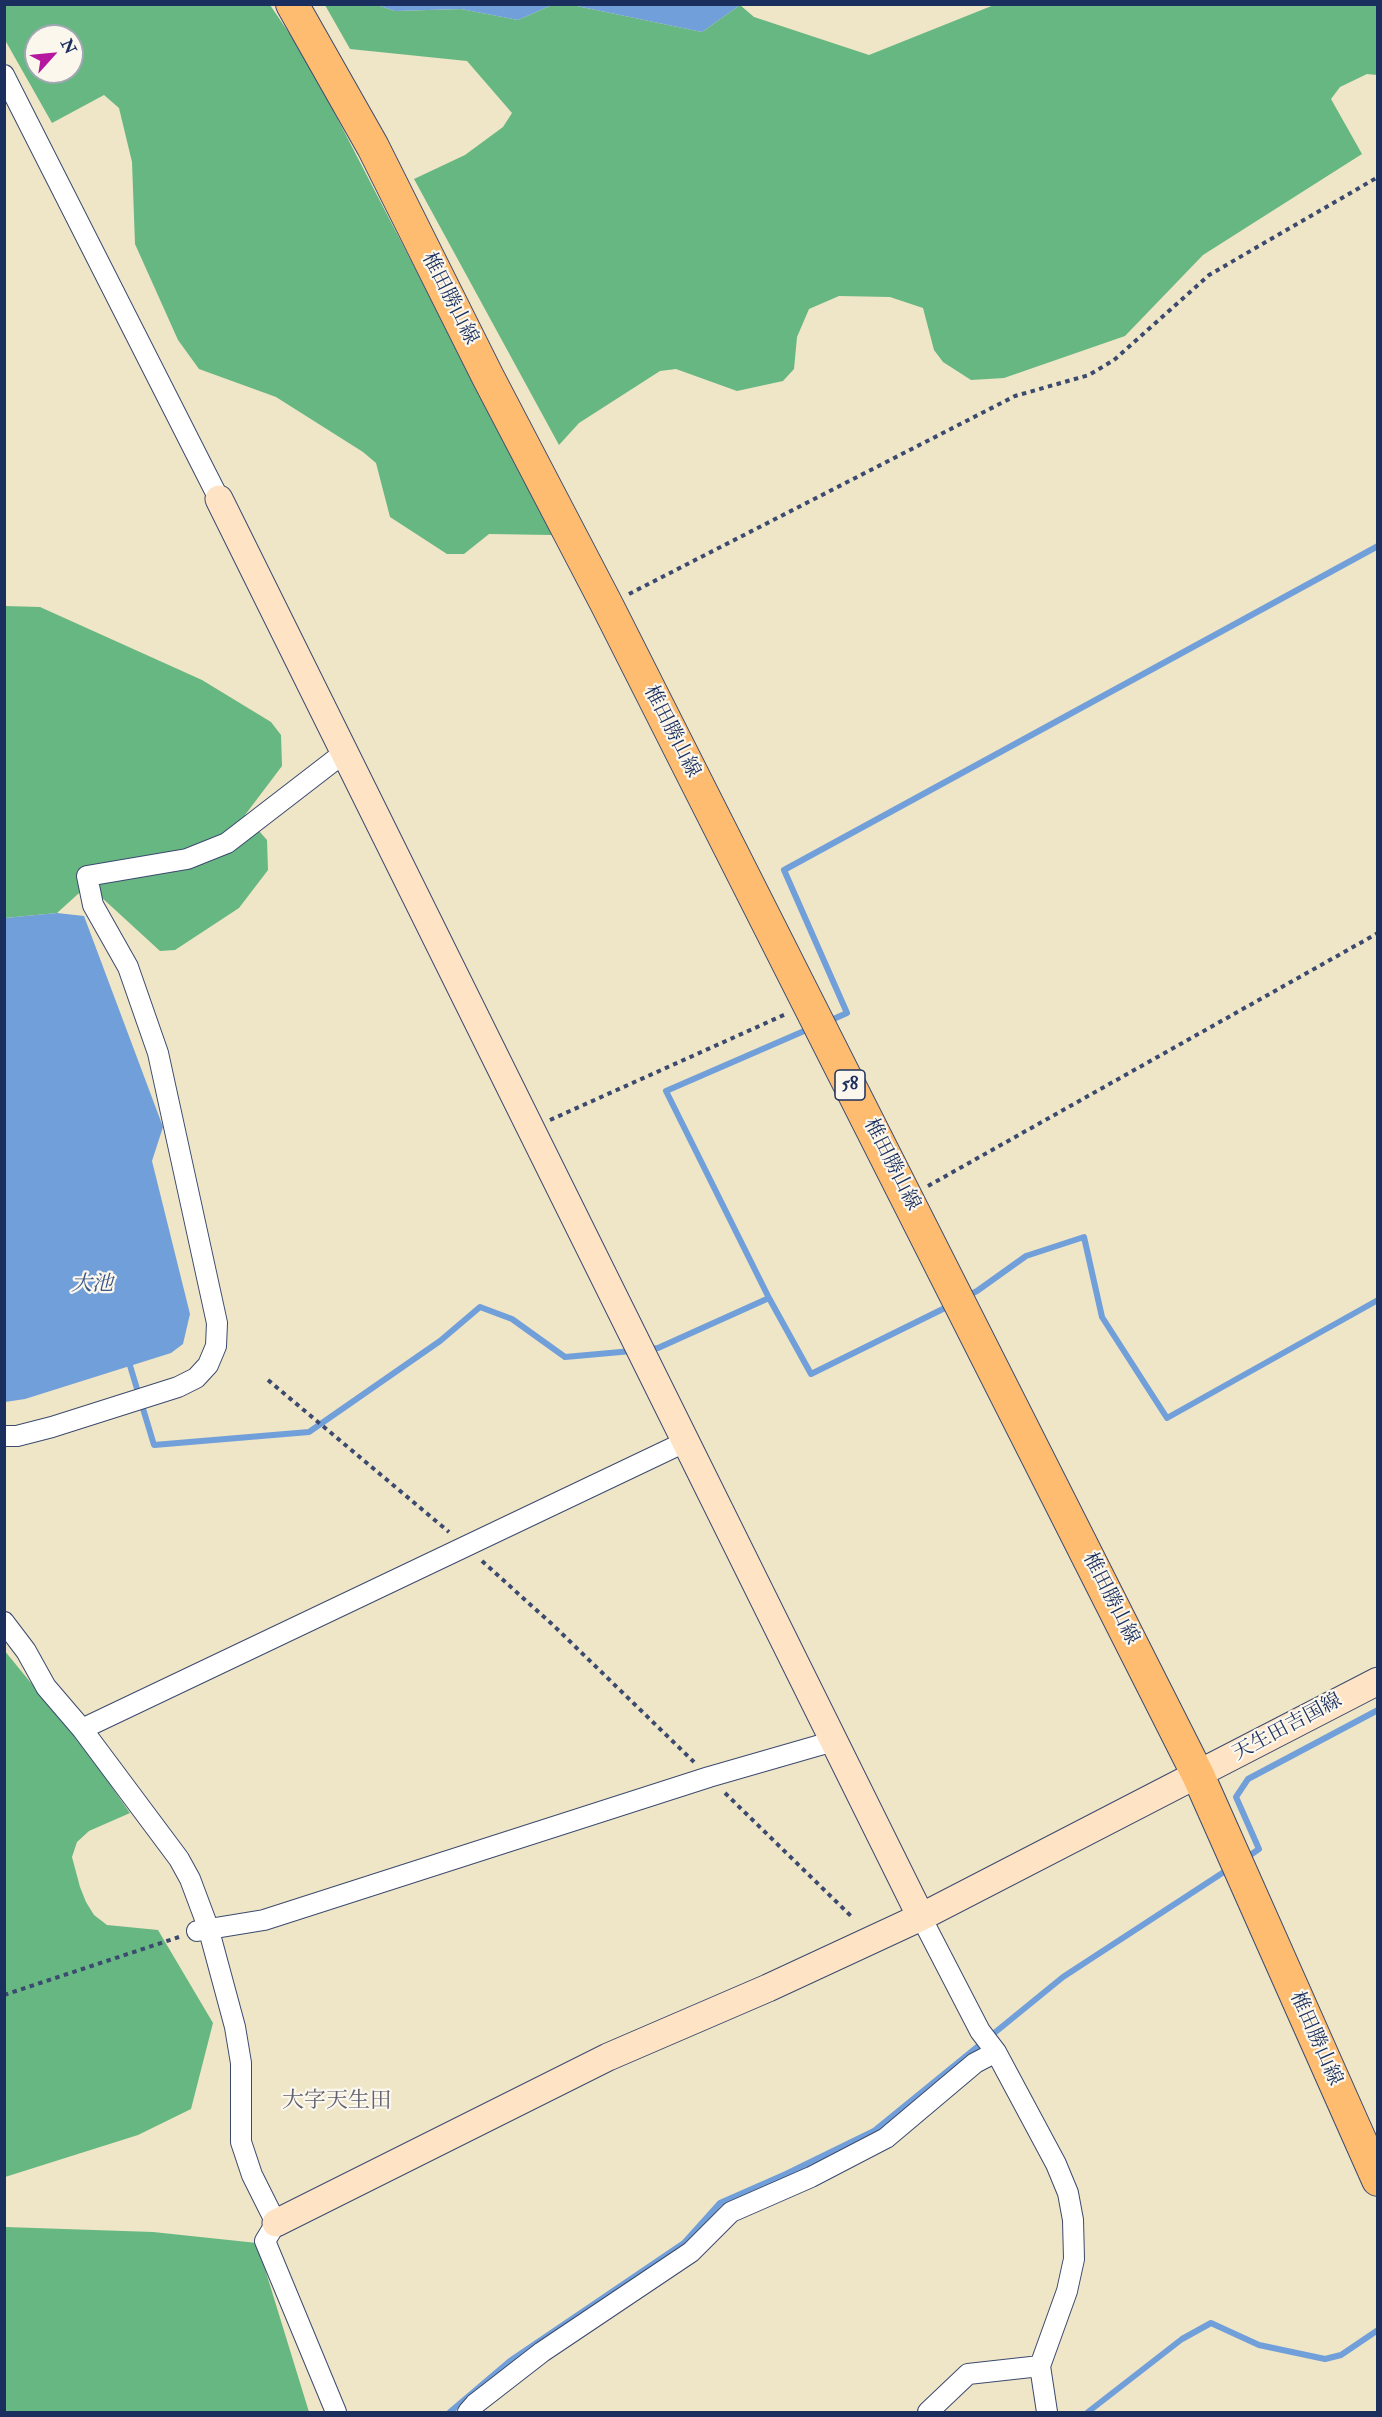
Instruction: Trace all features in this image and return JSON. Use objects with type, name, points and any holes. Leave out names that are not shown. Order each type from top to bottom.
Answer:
[{"type":"main road","name":"椎田勝山線","points":[[292,4],[372,147],[607,605],[1198,1775],[1377,2180]]},
{"type":"street","points":[[4,75],[345,752],[921,1917],[980,2031],[996,2052],[1056,2164],[1068,2193],[1073,2220],[1074,2259],[1067,2291],[1040,2366],[1047,2412]]},
{"type":"street","points":[[4,1437],[51,1427],[178,1387],[196,1378],[208,1365],[216,1346],[217,1323],[158,1053],[128,967],[93,905],[87,876],[188,859],[227,843],[345,752]]},
{"type":"street","points":[[82,1729],[687,1440]]},
{"type":"street","points":[[4,1622],[26,1651],[46,1687],[82,1729],[179,1859],[190,1879],[202,1929],[225,1986],[241,2063],[241,2142],[252,2175],[276,2223],[265,2241],[336,2412]]},
{"type":"street","name":"天生田吉国線","points":[[276,2223],[608,2057],[768,1988],[921,1917],[1377,1681]]},
{"type":"street","points":[[202,1929],[264,1920],[709,1777],[834,1741]]},
{"type":"street","points":[[468,2412],[475,2404],[542,2352],[691,2252],[730,2212],[811,2177],[886,2138],[975,2063],[996,2052]]},
{"type":"street","points":[[928,2412],[968,2374],[1040,2366]]},
{"type":"path","points":[[607,605],[1015,396],[1089,375],[1114,360],[1209,276],[1377,177]]},
{"type":"path","points":[[908,1197],[1377,933]]},
{"type":"path","points":[[532,1128],[809,1003]]},
{"type":"path","points":[[268,1380],[466,1546],[553,1625],[854,1918]]},
{"type":"path","points":[[4,1995],[202,1929]]},
{"type":"green space","points":[[4,5],[270,5],[306,58],[553,535],[489,534],[464,554],[447,554],[390,517],[376,463],[363,452],[276,397],[199,369],[178,340],[135,244],[132,162],[119,108],[104,95],[52,123],[30,84],[84,84],[84,24],[24,24],[24,74],[5,40]]},
{"type":"green space","points":[[325,5],[377,5],[395,11],[461,9],[518,20],[552,5],[572,5],[702,32],[740,5],[754,17],[869,55],[994,5],[1377,5],[1377,75],[1367,74],[1340,87],[1331,99],[1362,154],[1203,255],[1125,336],[1004,378],[971,380],[943,362],[934,350],[923,308],[890,297],[839,296],[809,309],[797,337],[794,369],[783,381],[737,391],[676,369],[660,371],[579,423],[559,445],[414,179],[465,155],[503,127],[512,113],[467,61],[350,49]]},
{"type":"green space","points":[[5,606],[40,607],[202,680],[271,722],[281,735],[282,766],[245,815],[267,840],[268,870],[239,908],[175,950],[160,951],[88,885],[57,913],[5,918]]},
{"type":"green space","points":[[4,1650],[86,1750],[130,1813],[89,1831],[77,1842],[72,1857],[86,1902],[94,1915],[107,1925],[158,1930],[213,2023],[191,2109],[138,2135],[5,2177]]},
{"type":"green space","points":[[5,2227],[153,2232],[257,2243],[309,2412],[5,2412]]},
{"type":"water","points":[[740,4],[702,32],[572,5]]},
{"type":"water","points":[[377,5],[552,5],[518,20],[461,9],[395,11]]},
{"type":"water","name":"大池","points":[[57,913],[84,916],[163,1127],[152,1161],[190,1314],[183,1344],[171,1353],[25,1399],[5,1402],[5,918]]},
{"type":"waterway","points":[[829,1021],[847,1013],[784,870],[1378,546]]},
{"type":"waterway","points":[[649,1349],[658,1348],[769,1298],[666,1091],[811,1028]]},
{"type":"waterway","points":[[965,1297],[1026,1256],[1084,1237],[1102,1317],[1167,1418],[1378,1300]]},
{"type":"waterway","points":[[769,1298],[811,1374],[951,1305]]},
{"type":"waterway","points":[[128,1359],[154,1445],[309,1432],[440,1341],[480,1307],[512,1319],[565,1357],[632,1351]]},
{"type":"waterway","points":[[1246,1858],[1259,1849],[1236,1797],[1248,1779],[1378,1710]]},
{"type":"waterway","points":[[450,2412],[510,2361],[684,2243],[720,2203],[874,2131],[1063,1977],[1230,1868]]},
{"type":"waterway","points":[[1088,2412],[1182,2339],[1211,2323],[1259,2345],[1325,2359],[1341,2355],[1378,2330]]},
{"type":"district","name":"大字天生田","points":[[337,2102]]}]
